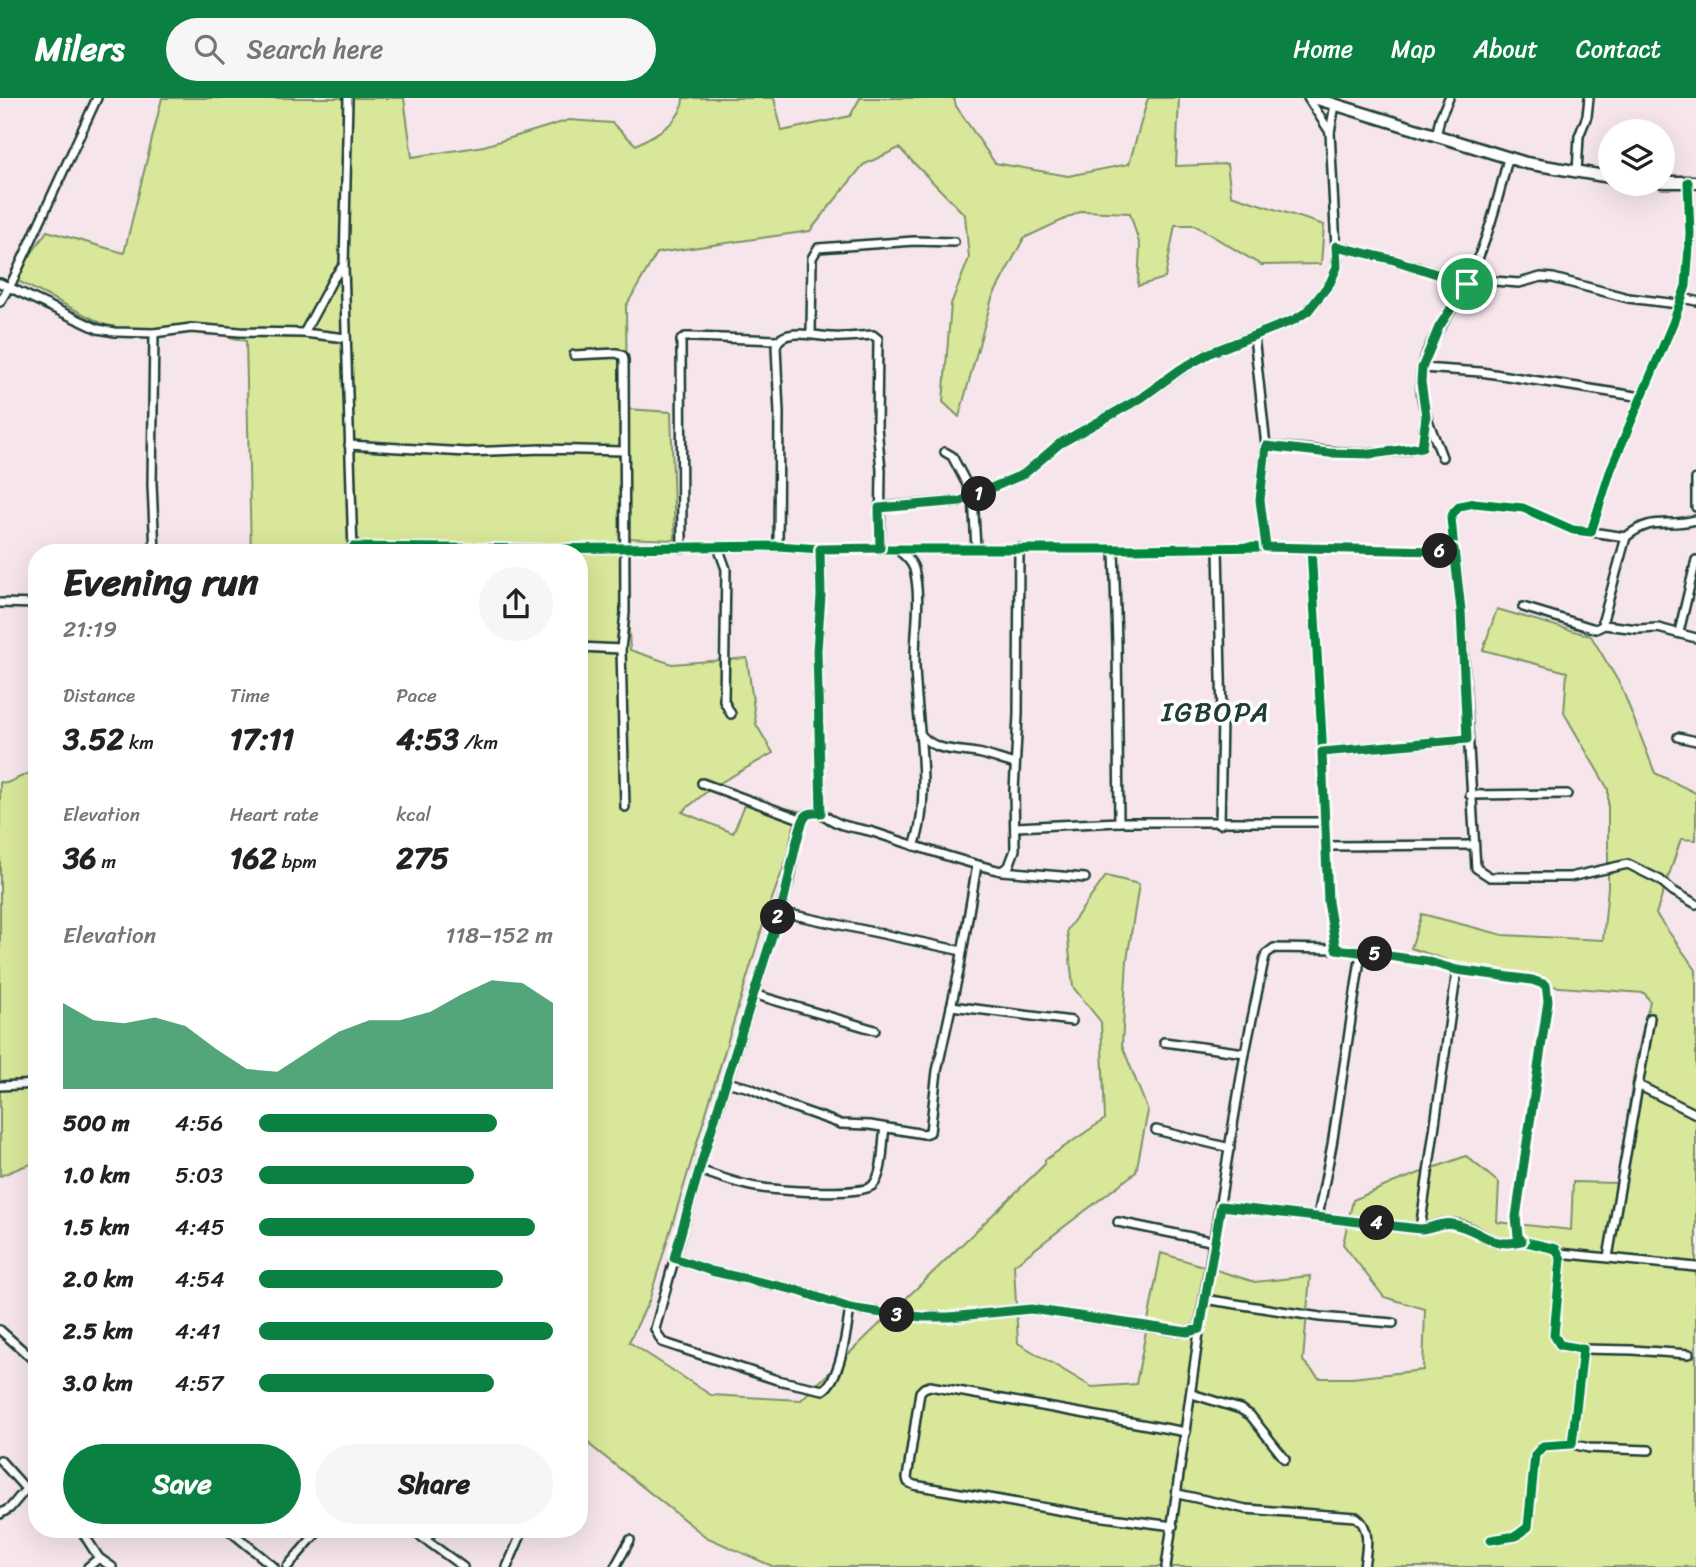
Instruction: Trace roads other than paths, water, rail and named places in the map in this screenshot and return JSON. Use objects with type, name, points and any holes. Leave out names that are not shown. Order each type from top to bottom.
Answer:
[{"type":"street","points":[[0,302],[97,98]]},
{"type":"street","points":[[348,98],[344,287],[353,544]]},
{"type":"street","points":[[1311,98],[1508,158],[1598,176]]},
{"type":"street","points":[[1311,98],[1330,132]]},
{"type":"street","points":[[1436,137],[1440,118],[1449,98]]},
{"type":"street","points":[[1577,173],[1579,136],[1587,116],[1589,98]]},
{"type":"street","points":[[879,508],[947,503],[973,496],[1024,474],[1059,444],[1141,398],[1191,364],[1212,352],[1294,320],[1308,311],[1318,300],[1337,267],[1330,132],[1335,105]]},
{"type":"street","points":[[1442,457],[1426,416],[1421,382],[1422,368],[1439,327],[1468,281],[1501,188],[1508,158]]},
{"type":"street","points":[[1591,532],[1611,469],[1673,324],[1686,286],[1692,182]]},
{"type":"street","points":[[811,334],[809,314],[812,258],[818,248],[914,241],[954,242]]},
{"type":"street","points":[[1336,246],[1468,281],[1519,283],[1541,277],[1553,278],[1628,298],[1696,301]]},
{"type":"street","points":[[304,332],[344,266]]},
{"type":"street","points":[[0,284],[98,329],[115,332],[154,333],[191,328],[240,332],[304,332],[346,338]]},
{"type":"street","points":[[330,286],[344,287]]},
{"type":"street","points":[[794,335],[801,329],[809,314]]},
{"type":"street","points":[[154,333],[152,484],[155,544]]},
{"type":"street","points":[[682,548],[681,340],[693,337],[777,341],[783,336],[811,334],[833,337],[873,335],[878,339],[880,548]]},
{"type":"street","points":[[1254,335],[1266,446],[1260,500],[1266,547]]},
{"type":"street","points":[[777,341],[778,546]]},
{"type":"street","points":[[574,355],[617,353],[623,356],[625,613],[621,649],[625,807]]},
{"type":"street","points":[[1422,368],[1480,372],[1642,397]]},
{"type":"street","points":[[1266,446],[1329,453],[1404,451],[1422,447],[1426,416]]},
{"type":"street","points":[[349,446],[466,452],[541,449],[623,451]]},
{"type":"street","points":[[945,452],[952,456],[973,496],[976,548]]},
{"type":"street","points":[[1696,479],[1696,507]]},
{"type":"street","points":[[1626,537],[1573,530],[1523,508],[1474,503],[1460,506],[1451,518],[1461,610],[1476,868],[1490,877],[1570,877],[1628,864],[1660,880],[1696,905]]},
{"type":"street","points":[[1604,625],[1603,620],[1626,537],[1649,523],[1696,520]]},
{"type":"street","points":[[588,548],[778,546],[820,549],[1454,549]]},
{"type":"street","points":[[718,547],[726,569],[724,701],[731,714]]},
{"type":"street","points":[[897,548],[913,566]]},
{"type":"street","points":[[1002,870],[1009,866],[1015,850],[1018,548]]},
{"type":"street","points":[[1311,548],[1328,902],[1336,949]]},
{"type":"street","points":[[820,549],[821,596],[817,650],[821,813]]},
{"type":"street","points":[[914,846],[922,810],[915,663],[918,600],[913,566],[918,549]]},
{"type":"street","points":[[1114,549],[1119,822]]},
{"type":"street","points":[[1218,549],[1222,718],[1220,824]]},
{"type":"street","points":[[1678,632],[1696,560]]},
{"type":"street","points":[[0,603],[28,604]]},
{"type":"street","points":[[1523,607],[1597,629],[1604,625],[1638,629],[1658,628],[1696,638]]},
{"type":"street","points":[[588,647],[621,649]]},
{"type":"street","points":[[919,732],[934,746],[980,754],[1015,764]]},
{"type":"street","points":[[1678,737],[1696,741]]},
{"type":"street","points":[[1322,752],[1467,739]]},
{"type":"street","points":[[702,783],[803,820]]},
{"type":"street","points":[[1471,795],[1567,794]]},
{"type":"street","points":[[850,1308],[846,1335],[833,1380],[823,1390],[777,1380],[662,1342],[655,1329],[699,1170],[790,878],[803,820],[809,813],[821,813],[839,825],[870,831],[977,865],[1085,878]]},
{"type":"street","points":[[1016,827],[1119,822],[1324,822]]},
{"type":"street","points":[[1326,846],[1474,845]]},
{"type":"street","points":[[726,1082],[750,1088],[784,1104],[841,1124],[924,1134],[930,1132],[935,1084],[977,865]]},
{"type":"street","points":[[780,912],[962,951]]},
{"type":"street","points":[[1166,1567],[1204,1299],[1245,1053],[1266,954],[1274,948],[1336,949],[1426,961],[1457,970],[1543,983],[1548,989],[1516,1217],[1518,1236],[1522,1241]]},
{"type":"street","points":[[1318,1216],[1332,1145],[1360,953]]},
{"type":"street","points":[[1420,1229],[1457,970]]},
{"type":"street","points":[[753,994],[875,1030]]},
{"type":"street","points":[[951,1006],[1072,1021]]},
{"type":"street","points":[[1608,1257],[1650,1018]]},
{"type":"street","points":[[1164,1042],[1245,1053]]},
{"type":"street","points":[[0,1086],[28,1084]]},
{"type":"street","points":[[1639,1085],[1696,1114]]},
{"type":"street","points":[[699,1170],[754,1187],[804,1191],[860,1191],[872,1186],[879,1173],[885,1128]]},
{"type":"street","points":[[1156,1129],[1230,1148]]},
{"type":"street","points":[[1221,1206],[1420,1229],[1449,1223],[1481,1233],[1490,1241],[1507,1244],[1522,1241],[1556,1249],[1561,1264],[1554,1335],[1560,1345],[1583,1349],[1689,1354]]},
{"type":"street","points":[[1118,1222],[1215,1242]]},
{"type":"street","points":[[1559,1253],[1696,1266]]},
{"type":"street","points":[[674,1258],[711,1271],[796,1290],[850,1308],[923,1317],[1031,1309],[1182,1332],[1200,1329]]},
{"type":"street","points":[[1204,1299],[1320,1318],[1393,1324]]},
{"type":"street","points":[[0,1330],[28,1355]]},
{"type":"street","points":[[1572,1444],[1583,1349]]},
{"type":"street","points":[[1173,1526],[1081,1514],[914,1485],[908,1482],[907,1478],[920,1392],[930,1386],[1186,1432]]},
{"type":"street","points":[[1192,1394],[1240,1409],[1250,1415],[1285,1459]]},
{"type":"street","points":[[1491,1540],[1516,1536],[1528,1527],[1535,1455],[1539,1448],[1572,1444],[1589,1448],[1649,1450]]},
{"type":"street","points":[[0,1460],[26,1489],[10,1508],[0,1514]]},
{"type":"street","points":[[1178,1494],[1246,1509],[1356,1517],[1362,1521],[1367,1535],[1364,1567]]},
{"type":"street","points":[[86,1538],[99,1558],[112,1567]]},
{"type":"street","points":[[239,1538],[274,1567]]},
{"type":"street","points":[[286,1567],[312,1538]]},
{"type":"street","points":[[425,1538],[463,1567]]},
{"type":"street","points":[[507,1567],[520,1538]]},
{"type":"street","points":[[615,1567],[631,1540]]},
{"type":"street","points":[[88,1567],[99,1558]]},
{"type":"district","name":"IGBOPA","points":[[1216,711]]}]
